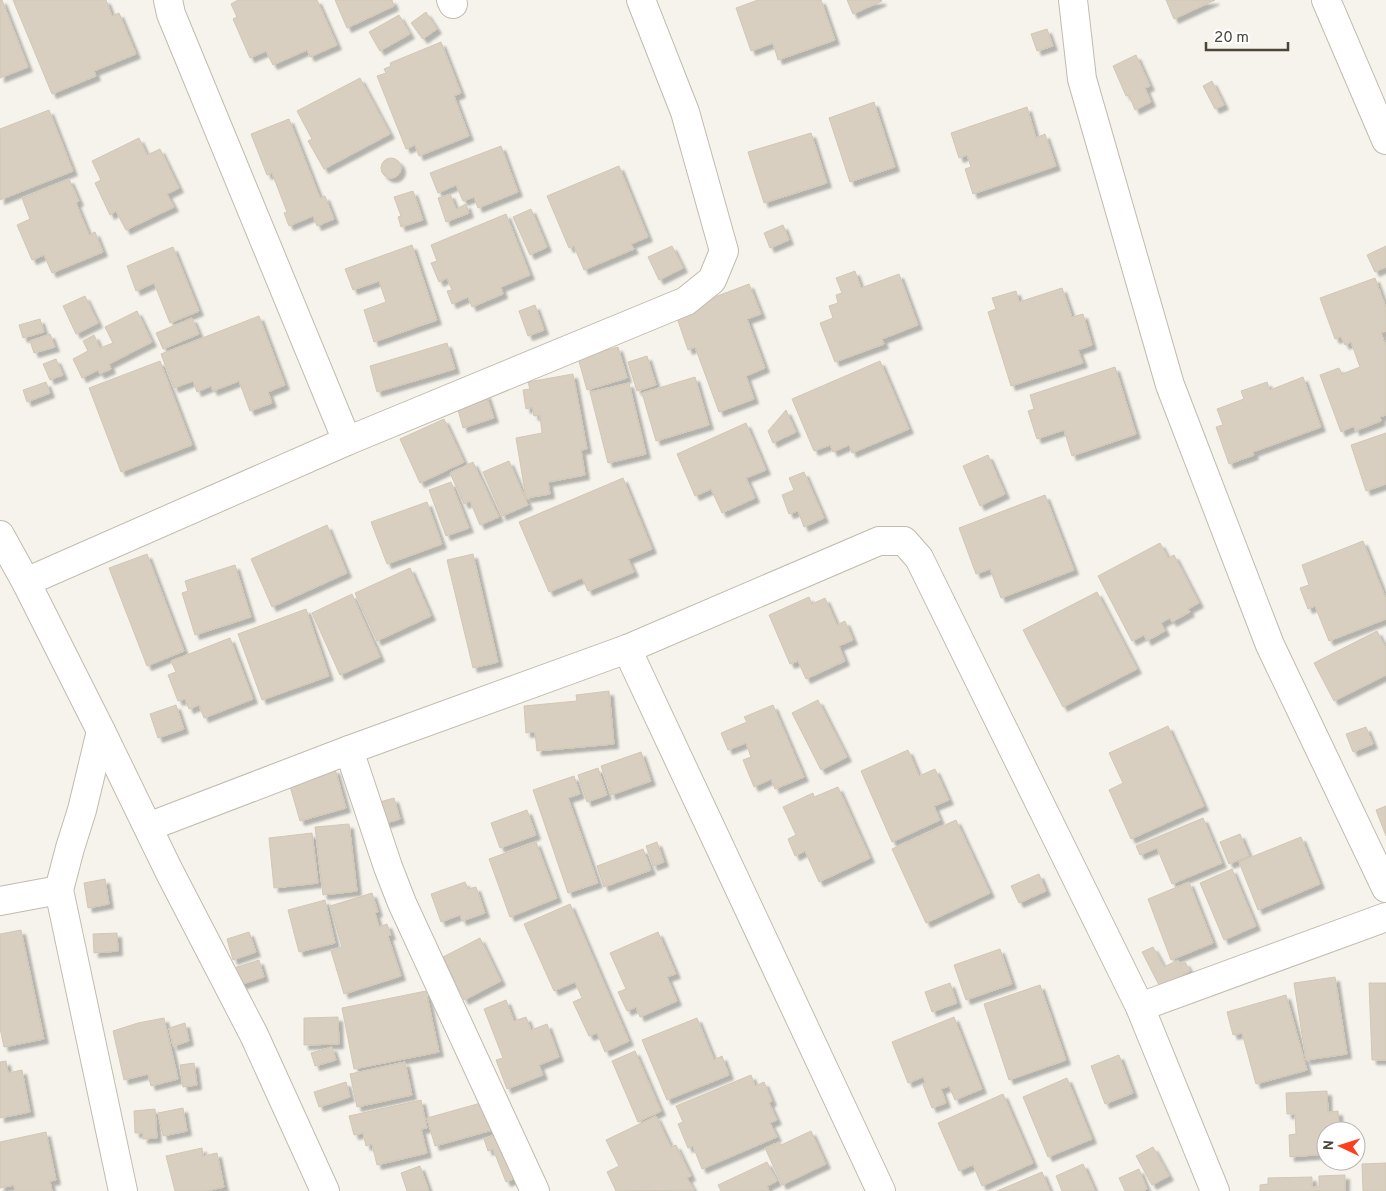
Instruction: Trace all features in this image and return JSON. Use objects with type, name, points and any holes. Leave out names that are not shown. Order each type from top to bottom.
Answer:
[{"type":"street","points":[[168,0],[171,14],[348,441]]},
{"type":"street","points":[[26,582],[348,441],[686,301],[712,280],[724,251],[685,112],[641,0]]},
{"type":"street","points":[[1073,0],[1082,79],[1170,385],[1270,645],[1386,888]]},
{"type":"street","points":[[1326,0],[1386,140]]},
{"type":"street","points":[[0,535],[26,582],[169,871],[254,1036],[324,1191]]},
{"type":"street","points":[[148,828],[349,750],[626,649],[879,542],[904,541],[919,558],[1140,1007],[1215,1191]]},
{"type":"street","points":[[626,649],[881,1191]]},
{"type":"street","points":[[101,731],[82,810],[59,890],[123,1191]]},
{"type":"street","points":[[349,750],[402,903],[535,1191]]},
{"type":"street","points":[[0,901],[59,890]]},
{"type":"street","points":[[1140,1007],[1386,917]]},
{"type":"building","points":[[0,0],[2,0],[28,67],[0,78]]},
{"type":"building","points":[[13,0],[106,0],[112,16],[119,13],[136,54],[94,71],[96,76],[52,94]]},
{"type":"building","points":[[238,0],[317,0],[337,45],[310,57],[307,50],[273,65],[266,51],[250,58],[233,19],[237,17],[231,4]]},
{"type":"building","points":[[335,0],[392,0],[394,6],[347,28]]},
{"type":"building","points":[[758,0],[821,0],[835,40],[778,60],[773,43],[751,51],[736,8]]},
{"type":"building","points":[[847,0],[881,0],[882,1],[853,14]]},
{"type":"building","points":[[1166,0],[1215,0],[1174,19]]},
{"type":"building","points":[[426,12],[437,29],[423,39],[411,23]]},
{"type":"building","points":[[399,15],[410,34],[380,51],[369,32]]},
{"type":"building","points":[[1047,29],[1053,46],[1037,51],[1031,34]]},
{"type":"building","points":[[441,42],[461,93],[454,96],[469,136],[419,156],[415,145],[406,149],[377,76],[386,73],[384,69],[391,66],[390,63]]},
{"type":"building","points":[[1136,55],[1150,86],[1145,88],[1151,102],[1135,110],[1129,95],[1126,96],[1113,66]]},
{"type":"building","points":[[360,78],[390,134],[324,169],[308,141],[312,139],[297,111]]},
{"type":"building","points":[[1212,81],[1224,105],[1215,109],[1203,86]]},
{"type":"building","points":[[874,102],[895,167],[850,182],[829,118]]},
{"type":"building","points":[[1027,107],[1036,138],[1045,134],[1056,166],[973,194],[965,169],[971,167],[967,155],[959,158],[951,133]]},
{"type":"building","points":[[49,110],[73,171],[0,200],[0,129]]},
{"type":"building","points":[[289,119],[320,198],[325,196],[334,219],[317,226],[313,216],[289,226],[284,213],[287,212],[272,173],[267,175],[251,134]]},
{"type":"building","points":[[811,133],[827,183],[764,203],[748,152]]},
{"type":"building","points":[[139,138],[147,155],[160,149],[179,188],[167,194],[174,207],[126,230],[116,211],[110,215],[95,183],[101,180],[92,161]]},
{"type":"building","points":[[501,146],[518,192],[478,208],[474,197],[463,201],[456,185],[438,193],[430,173]]},
{"type":"building","points":[[391,158],[398,161],[401,168],[398,175],[391,178],[384,175],[381,168],[384,161]]},
{"type":"building","points":[[619,166],[648,237],[631,244],[634,249],[584,270],[574,246],[569,248],[547,196]]},
{"type":"building","points":[[69,179],[79,201],[76,203],[89,235],[95,232],[103,252],[52,273],[44,255],[32,260],[17,225],[30,219],[22,198]]},
{"type":"building","points":[[413,191],[423,220],[401,227],[398,217],[401,216],[394,197]]},
{"type":"building","points":[[450,194],[456,209],[466,204],[469,213],[446,222],[438,198]]},
{"type":"building","points":[[531,209],[547,247],[530,255],[513,217]]},
{"type":"building","points":[[506,214],[530,275],[501,287],[503,294],[472,307],[468,297],[452,304],[447,291],[452,290],[447,278],[439,282],[431,263],[437,261],[431,245]]},
{"type":"building","points":[[783,225],[789,240],[770,248],[764,233]]},
{"type":"building","points":[[412,245],[437,320],[374,342],[364,310],[386,302],[379,281],[353,290],[345,269]]},
{"type":"building","points":[[672,246],[683,268],[659,280],[648,257]]},
{"type":"building","points":[[1386,246],[1386,267],[1375,272],[1367,255]]},
{"type":"building","points":[[173,247],[199,311],[170,323],[154,283],[136,291],[127,266]]},
{"type":"building","points":[[855,271],[861,288],[899,274],[918,325],[882,339],[884,344],[835,362],[820,323],[833,318],[829,306],[838,303],[836,295],[842,293],[836,278]]},
{"type":"building","points":[[1375,278],[1386,308],[1386,331],[1381,333],[1386,346],[1386,415],[1380,417],[1381,421],[1355,431],[1354,426],[1341,432],[1320,375],[1339,368],[1342,374],[1360,367],[1351,342],[1345,345],[1341,337],[1335,339],[1320,298]]},
{"type":"building","points":[[749,284],[761,314],[747,319],[765,368],[746,376],[754,399],[719,412],[695,347],[688,350],[675,312]]},
{"type":"building","points":[[1062,288],[1072,317],[1083,314],[1092,345],[1078,350],[1083,363],[1011,386],[988,312],[996,309],[992,298],[1016,291],[1019,302]]},
{"type":"building","points":[[85,296],[98,323],[76,334],[63,306]]},
{"type":"building","points":[[535,305],[544,330],[528,336],[519,311]]},
{"type":"building","points":[[137,311],[152,342],[109,364],[111,369],[100,374],[98,370],[82,378],[73,359],[88,351],[83,341],[94,335],[100,348],[113,343],[105,327]]},
{"type":"building","points":[[259,316],[285,385],[268,392],[272,403],[250,411],[239,381],[213,391],[211,386],[197,392],[193,381],[174,388],[161,354]]},
{"type":"building","points":[[192,318],[199,334],[163,349],[156,333]]},
{"type":"building","points":[[40,319],[44,332],[23,338],[19,325]]},
{"type":"building","points":[[50,334],[55,347],[34,353],[30,341]]},
{"type":"building","points":[[447,343],[455,369],[377,392],[370,366]]},
{"type":"building","points":[[618,347],[627,378],[587,390],[578,358]]},
{"type":"building","points":[[647,356],[656,385],[637,391],[628,362]]},
{"type":"building","points":[[56,359],[63,375],[50,380],[43,364]]},
{"type":"building","points":[[160,361],[192,445],[121,472],[89,388]]},
{"type":"building","points":[[880,361],[909,429],[852,453],[849,445],[833,452],[830,445],[814,451],[792,399]]},
{"type":"building","points":[[1115,367],[1136,434],[1072,456],[1064,430],[1037,439],[1028,411],[1034,409],[1030,395]]},
{"type":"building","points":[[573,374],[587,449],[581,450],[585,475],[548,482],[550,494],[526,498],[516,438],[542,433],[540,415],[534,416],[532,407],[526,409],[523,390],[530,389],[528,382]]},
{"type":"building","points":[[695,377],[709,425],[656,441],[642,393]]},
{"type":"building","points":[[1303,377],[1321,427],[1253,452],[1254,455],[1229,464],[1216,427],[1223,425],[1217,409],[1244,399],[1241,391],[1267,382],[1270,390]]},
{"type":"building","points":[[46,382],[50,393],[27,402],[23,390]]},
{"type":"building","points":[[629,383],[646,454],[608,463],[590,392]]},
{"type":"building","points":[[486,394],[494,418],[463,428],[456,403]]},
{"type":"building","points":[[786,410],[796,432],[773,443],[768,431]]},
{"type":"building","points":[[444,419],[464,462],[420,483],[400,439]]},
{"type":"building","points":[[746,423],[766,470],[746,478],[755,498],[722,513],[711,489],[695,496],[677,454]]},
{"type":"building","points":[[1386,433],[1386,484],[1366,491],[1351,445]]},
{"type":"building","points":[[988,455],[1005,494],[980,506],[963,466]]},
{"type":"building","points":[[509,461],[528,505],[502,516],[483,472]]},
{"type":"building","points":[[473,462],[499,517],[480,525],[470,501],[464,504],[450,473]]},
{"type":"building","points":[[804,472],[824,518],[804,527],[798,511],[789,514],[782,495],[794,490],[789,478]]},
{"type":"building","points":[[623,478],[652,549],[628,559],[634,572],[588,591],[582,578],[549,592],[519,522]]},
{"type":"building","points":[[451,482],[469,528],[446,536],[429,490]]},
{"type":"building","points":[[1045,495],[1074,570],[1001,598],[990,569],[976,574],[959,528]]},
{"type":"building","points":[[427,502],[442,544],[387,564],[371,522]]},
{"type":"building","points":[[327,525],[347,573],[272,607],[251,559]]},
{"type":"building","points":[[1363,541],[1386,599],[1386,619],[1329,641],[1315,606],[1308,609],[1300,588],[1309,585],[1302,565]]},
{"type":"building","points":[[1160,543],[1168,558],[1174,555],[1199,603],[1188,609],[1190,612],[1172,622],[1170,618],[1161,623],[1165,631],[1147,641],[1144,635],[1132,641],[1098,576]]},
{"type":"building","points":[[147,554],[184,651],[147,666],[109,568]]},
{"type":"building","points":[[473,554],[498,662],[473,668],[447,560]]},
{"type":"building","points":[[235,565],[251,617],[195,635],[182,593],[188,591],[185,581]]},
{"type":"building","points":[[410,568],[431,616],[377,641],[355,593]]},
{"type":"building","points":[[1097,592],[1137,669],[1063,707],[1023,630]]},
{"type":"building","points":[[352,594],[380,657],[340,675],[312,613]]},
{"type":"building","points":[[809,597],[812,604],[825,598],[837,625],[845,621],[853,640],[839,646],[845,661],[806,679],[798,661],[790,664],[769,615]]},
{"type":"building","points":[[306,609],[329,676],[262,700],[238,634]]},
{"type":"building","points":[[1377,631],[1386,649],[1386,675],[1334,701],[1314,663]]},
{"type":"building","points":[[230,638],[253,699],[204,718],[199,705],[189,709],[185,699],[178,701],[168,675],[176,672],[171,661]]},
{"type":"building","points":[[609,691],[614,744],[537,751],[535,732],[526,733],[524,706],[577,701],[576,695]]},
{"type":"building","points":[[818,700],[847,757],[821,770],[792,713]]},
{"type":"building","points":[[176,705],[184,729],[158,738],[150,714]]},
{"type":"building","points":[[773,705],[804,777],[775,789],[771,779],[754,787],[743,760],[751,757],[746,743],[728,750],[721,733],[747,722],[744,717]]},
{"type":"building","points":[[1168,726],[1204,806],[1131,839],[1109,790],[1123,783],[1109,753]]},
{"type":"building","points":[[1366,727],[1373,744],[1353,752],[1346,734]]},
{"type":"building","points":[[908,750],[919,776],[935,769],[949,800],[934,806],[940,820],[892,842],[861,771]]},
{"type":"building","points":[[641,752],[651,781],[611,795],[601,766]]},
{"type":"building","points":[[598,768],[607,795],[587,802],[578,775]]},
{"type":"building","points":[[335,769],[346,808],[300,821],[289,783]]},
{"type":"building","points":[[574,776],[580,794],[568,798],[598,883],[568,893],[533,790]]},
{"type":"building","points":[[838,787],[870,858],[819,882],[805,851],[795,856],[788,839],[796,835],[783,807],[813,793],[814,797]]},
{"type":"building","points":[[394,798],[400,819],[383,824],[376,803]]},
{"type":"building","points":[[1386,806],[1386,836],[1376,810]]},
{"type":"building","points":[[527,810],[536,835],[500,848],[491,823]]},
{"type":"building","points":[[1203,818],[1222,863],[1172,884],[1157,848],[1140,855],[1136,846]]},
{"type":"building","points":[[956,820],[990,893],[926,923],[892,849]]},
{"type":"building","points":[[349,824],[357,891],[323,895],[315,827]]},
{"type":"building","points":[[312,833],[318,883],[274,888],[269,838]]},
{"type":"building","points":[[1240,834],[1249,856],[1229,864],[1220,842]]},
{"type":"building","points":[[1301,837],[1320,884],[1258,910],[1239,862]]},
{"type":"building","points":[[536,842],[557,898],[510,917],[489,859]]},
{"type":"building","points":[[657,842],[664,862],[653,866],[646,846]]},
{"type":"building","points":[[643,849],[651,870],[604,887],[597,866]]},
{"type":"building","points":[[1232,869],[1256,926],[1224,940],[1200,883]]},
{"type":"building","points":[[1039,874],[1046,891],[1019,903],[1011,886]]},
{"type":"building","points":[[105,879],[109,904],[88,908],[84,883]]},
{"type":"building","points":[[465,882],[468,889],[476,887],[485,913],[462,921],[460,915],[441,922],[431,894]]},
{"type":"building","points":[[1189,882],[1213,943],[1171,960],[1148,899]]},
{"type":"building","points":[[372,893],[378,912],[375,913],[379,927],[387,924],[391,935],[388,936],[401,976],[344,994],[331,951],[342,947],[330,906]]},
{"type":"building","points":[[325,900],[335,943],[299,952],[288,910]]},
{"type":"building","points":[[570,904],[629,1041],[605,1052],[597,1033],[589,1036],[573,1002],[582,998],[575,982],[554,991],[524,924]]},
{"type":"building","points":[[21,930],[44,1039],[4,1047],[0,1028],[0,934]]},
{"type":"building","points":[[249,932],[256,952],[233,960],[227,939]]},
{"type":"building","points":[[658,932],[676,974],[667,977],[677,1001],[640,1017],[636,1007],[627,1011],[618,992],[626,989],[610,953]]},
{"type":"building","points":[[117,933],[118,951],[94,953],[93,934]]},
{"type":"building","points":[[480,938],[501,981],[464,1000],[443,957]]},
{"type":"building","points":[[1153,947],[1164,967],[1178,960],[1181,964],[1185,962],[1190,971],[1160,987],[1142,952]]},
{"type":"building","points":[[1000,949],[1012,984],[966,1000],[954,965]]},
{"type":"building","points":[[259,960],[264,977],[240,985],[234,968]]},
{"type":"building","points":[[1335,977],[1347,1054],[1306,1060],[1294,983]]},
{"type":"building","points":[[950,983],[957,1003],[932,1012],[925,992]]},
{"type":"building","points":[[1369,983],[1386,983],[1386,1060],[1372,1060]]},
{"type":"building","points":[[1040,985],[1066,1060],[1009,1080],[984,1004]]},
{"type":"building","points":[[426,991],[439,1052],[354,1069],[342,1008]]},
{"type":"building","points":[[1286,995],[1307,1070],[1256,1084],[1242,1033],[1233,1035],[1227,1012]]},
{"type":"building","points":[[506,1000],[514,1021],[526,1017],[531,1030],[547,1024],[559,1057],[539,1065],[543,1075],[507,1089],[496,1060],[503,1058],[484,1009]]},
{"type":"building","points":[[338,1017],[339,1044],[304,1045],[304,1018]]},
{"type":"building","points":[[954,1017],[982,1089],[955,1100],[949,1086],[941,1089],[946,1103],[932,1108],[923,1085],[926,1083],[923,1077],[908,1083],[892,1042]]},
{"type":"building","points":[[164,1018],[178,1079],[151,1086],[148,1074],[124,1080],[113,1031],[138,1023]]},
{"type":"building","points":[[697,1018],[714,1060],[722,1056],[729,1075],[667,1100],[642,1040]]},
{"type":"building","points":[[185,1023],[189,1041],[173,1046],[169,1028]]},
{"type":"building","points":[[332,1047],[336,1060],[315,1066],[311,1053]]},
{"type":"building","points":[[635,1051],[661,1111],[638,1122],[612,1061]]},
{"type":"building","points":[[1119,1055],[1133,1093],[1105,1104],[1091,1066]]},
{"type":"building","points":[[6,1061],[8,1073],[22,1070],[30,1112],[0,1118],[0,1062]]},
{"type":"building","points":[[405,1062],[412,1095],[357,1107],[350,1074]]},
{"type":"building","points":[[194,1063],[197,1085],[183,1087],[180,1065]]},
{"type":"building","points":[[751,1075],[755,1086],[764,1082],[772,1101],[769,1103],[777,1120],[770,1123],[777,1137],[702,1169],[693,1146],[688,1148],[678,1124],[683,1122],[676,1106]]},
{"type":"building","points":[[1067,1078],[1092,1139],[1048,1157],[1023,1097]]},
{"type":"building","points":[[346,1082],[350,1097],[319,1107],[314,1092]]},
{"type":"building","points":[[1327,1091],[1328,1112],[1338,1111],[1339,1121],[1316,1121],[1316,1155],[1290,1157],[1289,1135],[1296,1134],[1295,1114],[1287,1114],[1286,1093]]},
{"type":"building","points":[[1003,1094],[1033,1163],[982,1186],[973,1165],[959,1171],[938,1123]]},
{"type":"building","points":[[421,1100],[427,1128],[421,1129],[427,1153],[377,1165],[372,1144],[366,1146],[363,1133],[354,1135],[349,1116]]},
{"type":"building","points":[[488,1101],[496,1129],[435,1146],[427,1118]]},
{"type":"building","points":[[183,1108],[187,1131],[163,1136],[158,1113]]},
{"type":"building","points":[[155,1109],[157,1138],[143,1139],[143,1133],[135,1133],[134,1111]]},
{"type":"building","points":[[656,1116],[671,1147],[676,1145],[691,1176],[687,1178],[694,1190],[616,1191],[607,1172],[619,1166],[606,1140]]},
{"type":"building","points":[[507,1130],[524,1175],[506,1182],[493,1149],[488,1151],[484,1139]]},
{"type":"building","points":[[811,1131],[826,1164],[782,1185],[765,1148],[779,1142],[781,1145]]},
{"type":"building","points":[[46,1132],[56,1180],[50,1181],[52,1191],[15,1191],[14,1185],[0,1188],[0,1142]]},
{"type":"building","points":[[1153,1147],[1169,1176],[1152,1185],[1136,1156]]},
{"type":"building","points":[[202,1148],[203,1156],[217,1153],[224,1187],[206,1191],[175,1191],[166,1156]]},
{"type":"building","points":[[767,1162],[777,1181],[767,1186],[769,1191],[721,1191],[718,1185]]},
{"type":"building","points":[[1386,1163],[1386,1191],[1363,1191],[1362,1171],[1366,1171],[1366,1164]]},
{"type":"building","points":[[1083,1164],[1095,1191],[1062,1191],[1056,1176]]},
{"type":"building","points":[[420,1166],[429,1191],[407,1191],[401,1173]]},
{"type":"building","points":[[1139,1169],[1147,1189],[1143,1191],[1125,1191],[1119,1178]]},
{"type":"building","points":[[1042,1172],[1050,1191],[997,1191]]},
{"type":"building","points":[[1345,1175],[1345,1191],[1260,1191],[1260,1185],[1268,1184],[1268,1178],[1312,1177],[1312,1187],[1319,1187],[1319,1176]]}]
